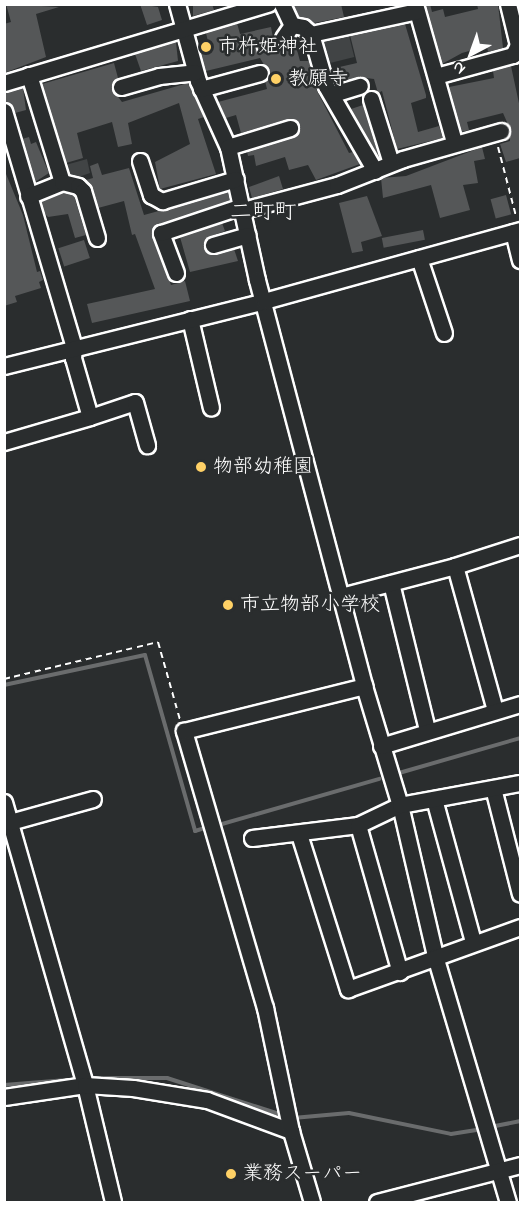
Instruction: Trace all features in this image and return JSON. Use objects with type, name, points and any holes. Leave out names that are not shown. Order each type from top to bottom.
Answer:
[{"type":"street","points":[[177,4],[195,72],[224,141],[236,179],[264,301],[364,687],[400,805],[435,956],[501,1171],[508,1203]]},
{"type":"street","points":[[4,83],[184,27],[268,4]]},
{"type":"street","points":[[282,4],[287,31],[303,27],[311,34],[326,86],[333,94],[348,128],[375,171]]},
{"type":"street","points":[[436,76],[513,55],[518,45],[508,4]]},
{"type":"street","points":[[311,34],[416,8],[454,142]]},
{"type":"street","points":[[121,87],[159,76],[195,72]]},
{"type":"street","points":[[201,89],[260,73]]},
{"type":"street","points":[[29,75],[62,182]]},
{"type":"street","points":[[333,94],[360,86]]},
{"type":"street","points":[[371,99],[391,163]]},
{"type":"street","points":[[4,111],[46,260],[74,348],[73,358],[90,417]]},
{"type":"street","points":[[224,141],[290,128]]},
{"type":"street","points":[[176,273],[161,233],[375,171],[391,163],[454,142],[498,131]]},
{"type":"street","points":[[140,161],[151,195],[162,201],[236,179]]},
{"type":"street","points":[[28,196],[62,182],[78,186],[83,191],[97,238]]},
{"type":"street","points":[[4,366],[264,301],[419,258],[516,226],[520,260]]},
{"type":"street","points":[[213,245],[248,235]]},
{"type":"street","points":[[419,258],[444,333]]},
{"type":"street","points":[[190,319],[212,408]]},
{"type":"street","points":[[4,442],[135,402],[147,444]]},
{"type":"street","points":[[341,596],[455,567],[520,547]]},
{"type":"street","points":[[455,567],[495,710]]},
{"type":"street","points":[[391,583],[427,730]]},
{"type":"street","points":[[312,1203],[291,1131],[266,1008],[184,731],[364,687]]},
{"type":"street","points":[[381,746],[427,730],[520,704]]},
{"type":"street","points":[[252,838],[358,825],[400,805],[520,783]]},
{"type":"street","points":[[493,788],[520,894]]},
{"type":"street","points":[[10,822],[93,798]]},
{"type":"street","points":[[434,799],[473,942]]},
{"type":"street","points":[[4,802],[85,1085],[113,1203]]},
{"type":"street","points":[[358,825],[400,972]]},
{"type":"street","points":[[298,834],[348,989],[400,972],[473,942],[520,927]]},
{"type":"street","points":[[4,1097],[85,1085],[207,1100],[291,1131]]},
{"type":"street","points":[[378,1203],[520,1165]]},
{"type":"path","points":[[258,53],[256,45],[287,31]]},
{"type":"path","points":[[498,131],[516,226]]},
{"type":"path","points":[[4,680],[158,642],[184,731]]},
{"type":"shaded area","points":[[347,28],[354,57],[326,64],[319,35]]},
{"type":"shaded area","points":[[87,159],[90,173],[73,179],[66,175],[62,166]]},
{"type":"building","points":[[6,4],[59,7],[36,14],[46,57],[4,73],[4,24],[11,22]]},
{"type":"building","points":[[140,4],[158,7],[162,20],[147,25]]},
{"type":"building","points":[[193,4],[212,4],[214,10],[193,16]]},
{"type":"building","points":[[293,4],[341,4],[344,17],[314,23],[299,16]]},
{"type":"building","points":[[425,4],[430,4],[432,12],[443,9],[445,17],[478,9],[477,4],[498,4],[503,48],[488,52],[487,46],[462,53],[442,64]]},
{"type":"building","points":[[237,23],[240,34],[271,27],[274,43],[282,48],[294,39],[300,61],[309,61],[317,91],[349,153],[353,152],[360,164],[316,180],[308,165],[289,170],[285,157],[256,166],[254,155],[248,156],[247,151],[293,137],[299,126],[288,119],[241,133],[236,115],[226,118],[218,102],[267,89],[265,81],[270,75],[260,58],[206,71],[200,53],[210,50],[206,33]]},
{"type":"building","points":[[405,24],[426,95],[426,98],[411,103],[418,132],[439,126],[443,138],[397,149],[382,91],[378,93],[374,79],[358,77],[336,83],[333,75],[337,74],[335,68],[357,63],[350,35]]},
{"type":"building","points":[[176,42],[178,61],[141,71],[135,54]]},
{"type":"building","points":[[114,63],[118,78],[112,89],[122,102],[188,83],[204,117],[198,119],[216,174],[160,189],[155,162],[190,144],[179,103],[128,123],[132,144],[118,147],[112,122],[77,133],[83,158],[66,163],[42,84]]},
{"type":"building","points":[[511,66],[520,108],[520,158],[506,162],[500,144],[510,141],[510,129],[503,113],[467,122],[469,130],[461,132],[449,87],[494,78],[493,71]]},
{"type":"building","points":[[23,88],[26,110],[15,113],[11,104],[4,101],[4,92]]},
{"type":"building","points":[[363,105],[379,157],[351,109]]},
{"type":"building","points":[[29,137],[31,144],[36,142],[49,173],[35,182],[22,139]]},
{"type":"building","points":[[482,147],[485,159],[474,161],[478,183],[463,185],[470,210],[440,218],[431,185],[383,198],[381,178],[406,176]]},
{"type":"building","points":[[98,163],[102,175],[129,168],[144,215],[228,192],[230,200],[152,229],[171,285],[185,281],[190,301],[92,323],[87,304],[155,289],[135,234],[132,235],[124,201],[98,208],[86,180],[93,178],[90,166]]},
{"type":"building","points":[[4,169],[23,215],[37,272],[40,271],[43,280],[39,282],[41,288],[15,296],[17,302],[4,306]]},
{"type":"building","points":[[279,176],[283,189],[252,198],[249,187]]},
{"type":"building","points":[[63,192],[74,196],[86,235],[75,238],[68,214],[48,217],[44,213],[41,201]]},
{"type":"building","points":[[506,195],[511,214],[496,218],[491,199]]},
{"type":"building","points":[[367,196],[382,236],[361,242],[363,251],[352,253],[339,203]]},
{"type":"building","points":[[222,223],[225,231],[206,238],[204,248],[211,255],[234,249],[238,261],[190,272],[180,237]]},
{"type":"building","points":[[423,230],[425,240],[384,248],[382,238]]},
{"type":"building","points":[[84,240],[90,258],[64,266],[58,248]]},
{"type":"waterway","points":[[4,685],[145,655],[195,831],[208,827]]},
{"type":"waterway","points":[[399,773],[520,738]]},
{"type":"waterway","points":[[215,826],[379,779]]},
{"type":"waterway","points":[[86,1078],[167,1078],[282,1115]]},
{"type":"waterway","points":[[4,1085],[67,1080]]},
{"type":"waterway","points":[[293,1118],[349,1113],[451,1134],[483,1129]]},
{"type":"waterway","points":[[490,1127],[520,1121]]},
{"type":"place","name":"市杵姫神社","points":[[206,47]]},
{"type":"place","name":"教願寺","points":[[276,79]]},
{"type":"place","name":"物部幼稚園","points":[[201,467]]},
{"type":"place","name":"市立物部小学校","points":[[228,605]]},
{"type":"place","name":"業務スーパー","points":[[231,1174]]},
{"type":"district","name":"二町町","points":[[263,214]]}]
